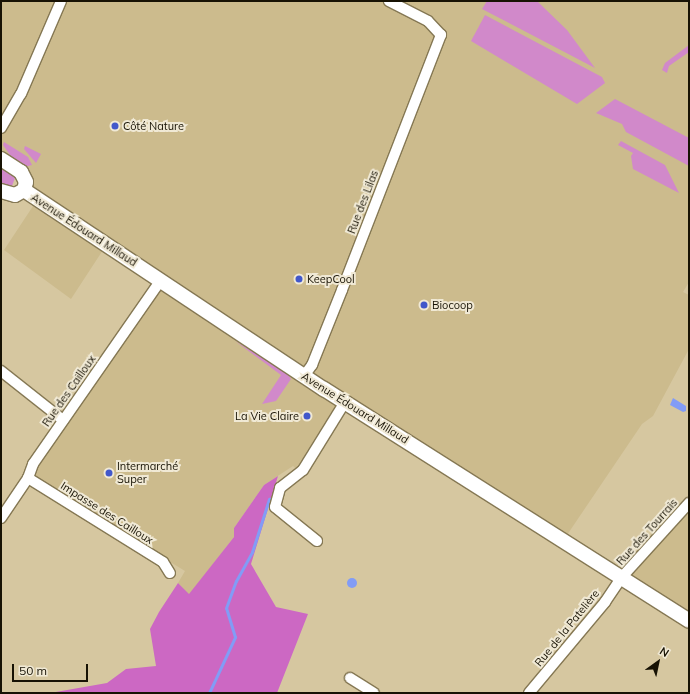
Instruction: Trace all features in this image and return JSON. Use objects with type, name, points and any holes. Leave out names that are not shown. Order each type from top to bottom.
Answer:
[{"type":"main road","points":[[1,159],[21,172],[26,182],[24,190],[15,195],[1,191]]},
{"type":"main road","name":"Avenue Édouard Millaud","points":[[24,190],[304,376],[689,621]]},
{"type":"street","points":[[1,128],[21,94],[61,1]]},
{"type":"street","name":"Rue des Lilas","points":[[304,376],[312,365],[441,35],[428,21],[388,1]]},
{"type":"street","name":"Rue des Cailloux","points":[[1,518],[28,478],[33,464],[161,280]]},
{"type":"street","points":[[1,371],[63,420]]},
{"type":"street","points":[[317,541],[275,507],[280,488],[303,470],[345,402]]},
{"type":"street","name":"Impasse des Cailloux","points":[[28,478],[163,562],[170,573]]},
{"type":"street","name":"Rue des Tourrais","points":[[622,577],[689,503]]},
{"type":"street","name":"Rue de la Patelière","points":[[529,693],[605,602],[622,577]]},
{"type":"street","points":[[350,678],[374,693]]},
{"type":"shaded area","points":[[1,1],[689,1],[689,282],[683,292],[689,295],[689,349],[653,416],[642,424],[567,535],[345,397],[299,471],[293,466],[264,485],[234,528],[234,537],[189,595],[178,583],[185,571],[30,476],[159,286],[103,250],[71,299],[4,250],[41,194],[1,167]]},
{"type":"shaded area","points":[[487,1],[537,1],[567,30],[595,68],[482,9]]},
{"type":"shaded area","points":[[485,15],[602,77],[605,83],[577,104],[471,41]]},
{"type":"shaded area","points":[[689,45],[689,52],[669,66],[667,73],[662,70],[665,63]]},
{"type":"shaded area","points":[[615,99],[689,138],[689,166],[626,132],[622,124],[596,113]]},
{"type":"shaded area","points":[[621,141],[665,165],[679,193],[633,169],[631,156],[633,153],[618,145]]},
{"type":"shaded area","points":[[4,142],[28,157],[32,165],[24,167],[10,155],[3,145]]},
{"type":"shaded area","points":[[25,146],[41,154],[36,163],[24,149]]},
{"type":"shaded area","points":[[1,166],[15,178],[12,186],[1,184]]},
{"type":"shaded area","points":[[235,341],[287,373],[291,379],[276,401],[262,404],[281,375]]},
{"type":"shaded area","points":[[278,476],[251,564],[276,607],[308,614],[277,693],[50,693],[107,683],[126,669],[156,666],[150,629],[159,612],[178,583],[189,594],[234,537],[234,528],[264,485]]},
{"type":"shaded area","points":[[689,511],[689,612],[630,575]]},
{"type":"water","points":[[673,398],[686,406],[686,411],[683,412],[670,405]]},
{"type":"water","points":[[352,578],[357,583],[352,588],[347,583]]},
{"type":"waterway","points":[[209,693],[235,637],[226,608],[236,581],[252,552],[269,499]]},
{"type":"place","name":"Côté Nature","points":[[115,126]]},
{"type":"place","name":"KeepCool","points":[[299,279]]},
{"type":"place","name":"Biocoop","points":[[424,305]]},
{"type":"place","name":"La Vie Claire","points":[[307,416]]},
{"type":"place","name":"Intermarché Super","points":[[109,473]]}]
